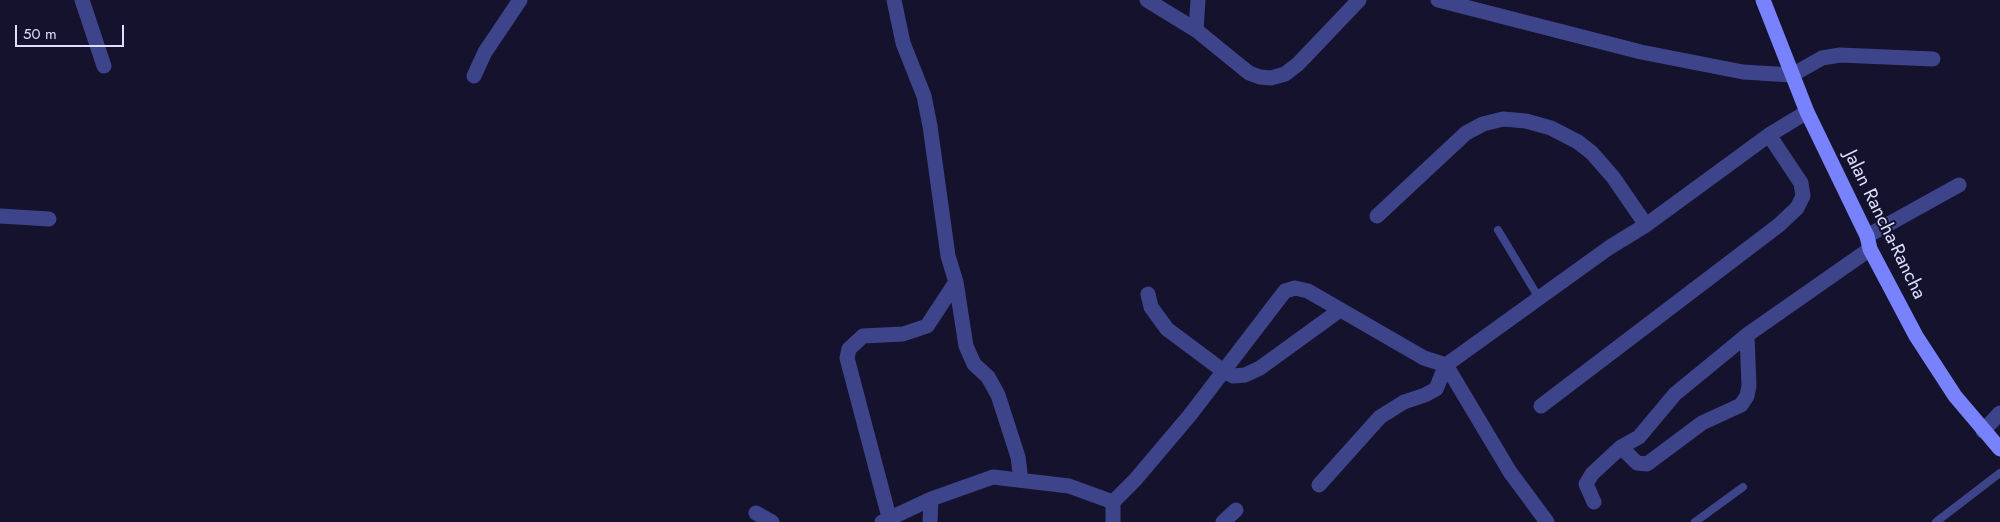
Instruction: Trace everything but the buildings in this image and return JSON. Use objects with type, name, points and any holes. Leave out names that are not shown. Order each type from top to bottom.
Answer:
[{"type":"main road","name":"Jalan Rancha-Rancha","points":[[1763,0],[1807,112],[1916,336],[1955,396],[2000,449]]},
{"type":"street","points":[[82,0],[104,66]]},
{"type":"street","points":[[474,76],[485,52],[520,0]]},
{"type":"street","points":[[894,0],[903,43],[926,104],[940,185],[948,256],[956,282],[966,346],[974,364],[988,377],[998,394],[1018,457],[1020,480]]},
{"type":"street","points":[[1147,0],[1196,30],[1249,73],[1260,78],[1271,78],[1284,74],[1298,64],[1359,0]]},
{"type":"street","points":[[1196,30],[1198,0]]},
{"type":"street","points":[[1438,0],[1641,52],[1743,72],[1792,75],[1822,58],[1840,55],[1933,59]]},
{"type":"street","points":[[1318,485],[1380,417],[1404,402],[1436,389],[1446,365],[1610,247],[1646,226],[1769,135],[1807,112]]},
{"type":"street","points":[[1377,216],[1466,133],[1483,124],[1503,119],[1526,121],[1551,128],[1578,142],[1592,153],[1613,176],[1646,226]]},
{"type":"street","points":[[1540,406],[1779,225],[1797,208],[1803,196],[1801,183],[1769,135]]},
{"type":"street","points":[[1594,502],[1586,484],[1602,462],[1621,447],[1639,437],[1674,394],[1747,335],[1869,242],[1959,185]]},
{"type":"street","points":[[0,216],[30,220],[49,218]]},
{"type":"street","points":[[956,282],[947,300],[927,326],[903,334],[863,336],[849,349],[846,358],[886,520],[931,499],[993,477],[1069,486],[1113,502]]},
{"type":"street","points":[[1113,522],[1113,502],[1135,480],[1190,415],[1222,370],[1285,291],[1295,288],[1308,291],[1424,358],[1446,365],[1510,472],[1547,522]]},
{"type":"street","points":[[1148,294],[1151,307],[1167,329],[1233,376],[1245,375],[1252,371],[1340,310]]},
{"type":"street","points":[[1621,447],[1637,463],[1647,464],[1702,423],[1741,405],[1747,396],[1749,386],[1747,335]]},
{"type":"street","points":[[1983,431],[2000,413]]},
{"type":"street","points":[[930,522],[931,499]]},
{"type":"street","points":[[1223,522],[1236,510]]},
{"type":"street","points":[[756,513],[772,522]]},
{"type":"lane","points":[[1498,230],[1539,298]]},
{"type":"lane","points":[[1936,522],[2000,473]]},
{"type":"lane","points":[[1695,522],[1743,487]]}]
